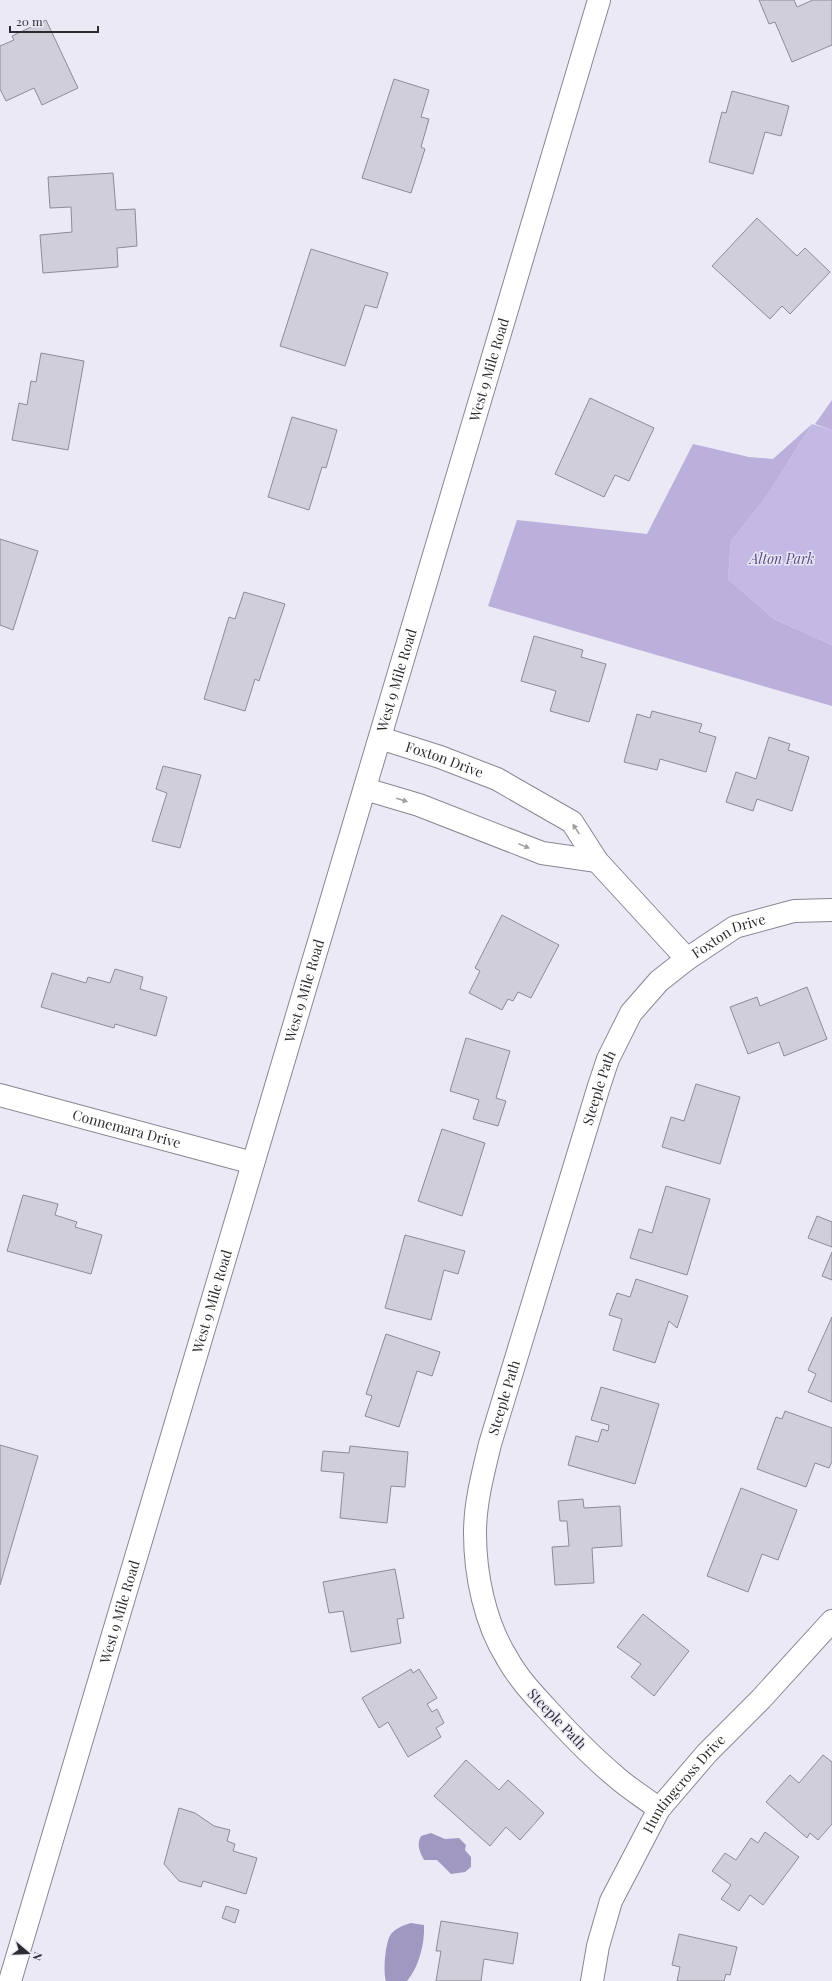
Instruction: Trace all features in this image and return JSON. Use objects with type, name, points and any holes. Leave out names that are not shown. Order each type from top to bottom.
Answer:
[{"type":"street","name":"West 9 Mile Road","points":[[10,1981],[599,0]]},
{"type":"street","name":"Foxton Drive","points":[[380,738],[440,757],[497,779],[572,822],[597,861],[687,959],[735,927],[794,911],[832,910]]},
{"type":"street","points":[[365,789],[431,810],[542,854],[597,861]]},
{"type":"street","name":"Steeple Path","points":[[659,1808],[616,1777],[568,1732],[522,1682],[506,1657],[488,1614],[477,1573],[475,1532],[481,1485],[490,1444],[608,1059],[631,1013],[645,995],[658,981],[687,959]]},
{"type":"street","name":"Connemara Drive","points":[[0,1095],[253,1163]]},
{"type":"street","name":"Huntingcross Drive","points":[[592,1981],[598,1946],[611,1901],[659,1808],[707,1753],[761,1699],[832,1621]]},
{"type":"green space","name":"Alton Park","points":[[812,424],[832,430],[832,645],[774,619],[728,579],[731,541],[766,497]]},
{"type":"shaded area","points":[[832,400],[832,430],[815,424]]},
{"type":"shaded area","points":[[812,424],[766,497],[731,541],[728,579],[774,619],[832,645],[832,706],[488,606],[517,520],[647,534],[693,444],[749,457],[773,459]]},
{"type":"shaded area","points":[[431,1833],[445,1839],[459,1838],[466,1845],[465,1850],[471,1857],[471,1867],[465,1872],[451,1874],[437,1860],[424,1860],[419,1848],[419,1842],[421,1836]]},
{"type":"shaded area","points":[[411,1923],[424,1925],[422,1947],[415,1969],[407,1981],[386,1981],[385,1957],[389,1938],[395,1930]]},
{"type":"building","points":[[759,0],[794,0],[797,7],[813,0],[832,0],[832,45],[792,62],[775,22],[769,24]]},
{"type":"building","points":[[46,20],[78,88],[42,105],[34,88],[6,101],[0,89],[0,46],[14,40],[12,36]]},
{"type":"building","points":[[394,79],[429,90],[421,117],[429,119],[421,147],[425,149],[411,193],[362,178]]},
{"type":"building","points":[[732,91],[789,106],[781,136],[765,132],[753,174],[709,162],[722,112],[726,113]]},
{"type":"building","points":[[113,173],[116,210],[135,209],[137,246],[117,248],[118,267],[43,273],[40,235],[72,232],[71,207],[50,208],[48,177]]},
{"type":"building","points":[[757,218],[797,256],[805,248],[830,272],[790,314],[782,306],[770,319],[712,266]]},
{"type":"building","points":[[311,249],[388,273],[377,308],[365,305],[345,366],[280,346]]},
{"type":"building","points":[[41,353],[84,361],[68,450],[12,440],[19,403],[27,405],[31,381],[36,382]]},
{"type":"building","points":[[590,398],[654,428],[629,481],[615,475],[604,497],[555,474]]},
{"type":"building","points":[[292,417],[337,430],[326,468],[322,467],[309,510],[268,497]]},
{"type":"building","points":[[0,539],[38,551],[13,630],[0,625]]},
{"type":"building","points":[[244,592],[285,604],[259,681],[255,679],[245,711],[204,699],[229,617],[235,619]]},
{"type":"building","points":[[534,636],[583,650],[581,657],[606,664],[589,722],[550,711],[556,691],[521,681]]},
{"type":"building","points":[[652,711],[702,724],[699,732],[716,737],[706,772],[660,759],[657,770],[624,762],[637,714],[650,718]]},
{"type":"building","points":[[769,737],[790,744],[788,750],[809,757],[792,811],[757,799],[753,811],[726,802],[736,772],[756,779]]},
{"type":"building","points":[[163,766],[201,775],[180,848],[152,841],[167,793],[156,789]]},
{"type":"building","points":[[502,915],[559,945],[531,998],[518,992],[513,1001],[508,999],[502,1010],[469,993],[480,971],[475,968]]},
{"type":"building","points":[[115,969],[143,977],[140,989],[167,997],[156,1036],[115,1024],[114,1028],[41,1007],[52,973],[86,983],[88,977],[110,983]]},
{"type":"building","points":[[807,987],[827,1039],[784,1056],[779,1042],[748,1054],[730,1007],[757,997],[760,1006]]},
{"type":"building","points":[[466,1038],[510,1051],[496,1098],[506,1101],[498,1126],[473,1119],[479,1100],[450,1091]]},
{"type":"building","points":[[696,1084],[740,1097],[720,1164],[662,1147],[671,1117],[684,1121]]},
{"type":"building","points":[[442,1129],[485,1143],[462,1216],[418,1201]]},
{"type":"building","points":[[666,1186],[710,1199],[687,1275],[630,1258],[639,1229],[652,1233]]},
{"type":"building","points":[[23,1195],[58,1204],[55,1215],[77,1222],[75,1227],[102,1235],[91,1274],[7,1251]]},
{"type":"building","points":[[817,1216],[832,1222],[832,1247],[808,1238]]},
{"type":"building","points":[[405,1235],[465,1251],[458,1274],[444,1270],[431,1320],[385,1308]]},
{"type":"building","points":[[832,1252],[832,1280],[822,1276]]},
{"type":"building","points":[[636,1279],[688,1296],[677,1328],[669,1321],[655,1363],[613,1350],[622,1319],[609,1315],[617,1293],[630,1297]]},
{"type":"building","points":[[832,1317],[832,1402],[808,1392],[816,1374],[808,1370]]},
{"type":"building","points":[[386,1334],[440,1352],[432,1376],[417,1371],[399,1427],[365,1416],[372,1396],[366,1394]]},
{"type":"building","points":[[601,1387],[659,1404],[635,1484],[568,1465],[576,1436],[598,1442],[602,1429],[608,1431],[609,1425],[591,1420]]},
{"type":"building","points":[[785,1411],[832,1428],[832,1461],[829,1468],[815,1463],[806,1487],[757,1469],[776,1417],[782,1419]]},
{"type":"building","points":[[0,1445],[38,1456],[0,1585]]},
{"type":"building","points":[[350,1446],[408,1452],[405,1487],[391,1486],[387,1523],[340,1518],[344,1473],[321,1471],[323,1451],[349,1453]]},
{"type":"building","points":[[741,1488],[797,1510],[778,1560],[762,1554],[748,1592],[707,1576]]},
{"type":"building","points":[[583,1499],[584,1508],[620,1506],[622,1546],[592,1548],[594,1583],[555,1585],[552,1547],[569,1546],[567,1521],[560,1521],[558,1501]]},
{"type":"building","points":[[395,1569],[404,1618],[397,1619],[401,1643],[351,1652],[343,1611],[329,1613],[323,1582]]},
{"type":"building","points":[[643,1614],[689,1651],[654,1696],[631,1677],[641,1664],[617,1647]]},
{"type":"building","points":[[411,1669],[413,1673],[419,1669],[437,1698],[427,1704],[432,1712],[437,1709],[444,1723],[436,1728],[441,1737],[408,1757],[388,1722],[379,1728],[362,1698]]},
{"type":"building","points":[[823,1755],[832,1762],[832,1824],[818,1840],[810,1833],[807,1838],[766,1802],[790,1775],[799,1783]]},
{"type":"building","points":[[466,1760],[499,1790],[508,1780],[544,1813],[520,1840],[506,1827],[490,1846],[434,1796]]},
{"type":"building","points":[[179,1808],[195,1813],[214,1826],[230,1830],[227,1841],[235,1844],[233,1851],[257,1858],[246,1894],[203,1881],[201,1887],[179,1881],[164,1864]]},
{"type":"building","points":[[765,1832],[799,1857],[763,1905],[750,1895],[739,1911],[721,1899],[731,1885],[712,1871],[725,1853],[736,1860],[751,1838],[758,1843]]},
{"type":"building","points":[[226,1906],[239,1910],[235,1923],[222,1918]]},
{"type":"building","points":[[441,1921],[518,1933],[513,1964],[484,1959],[481,1981],[436,1981],[441,1951],[436,1951]]},
{"type":"building","points":[[679,1934],[737,1947],[730,1975],[726,1974],[724,1981],[677,1981],[680,1967],[672,1965]]}]
